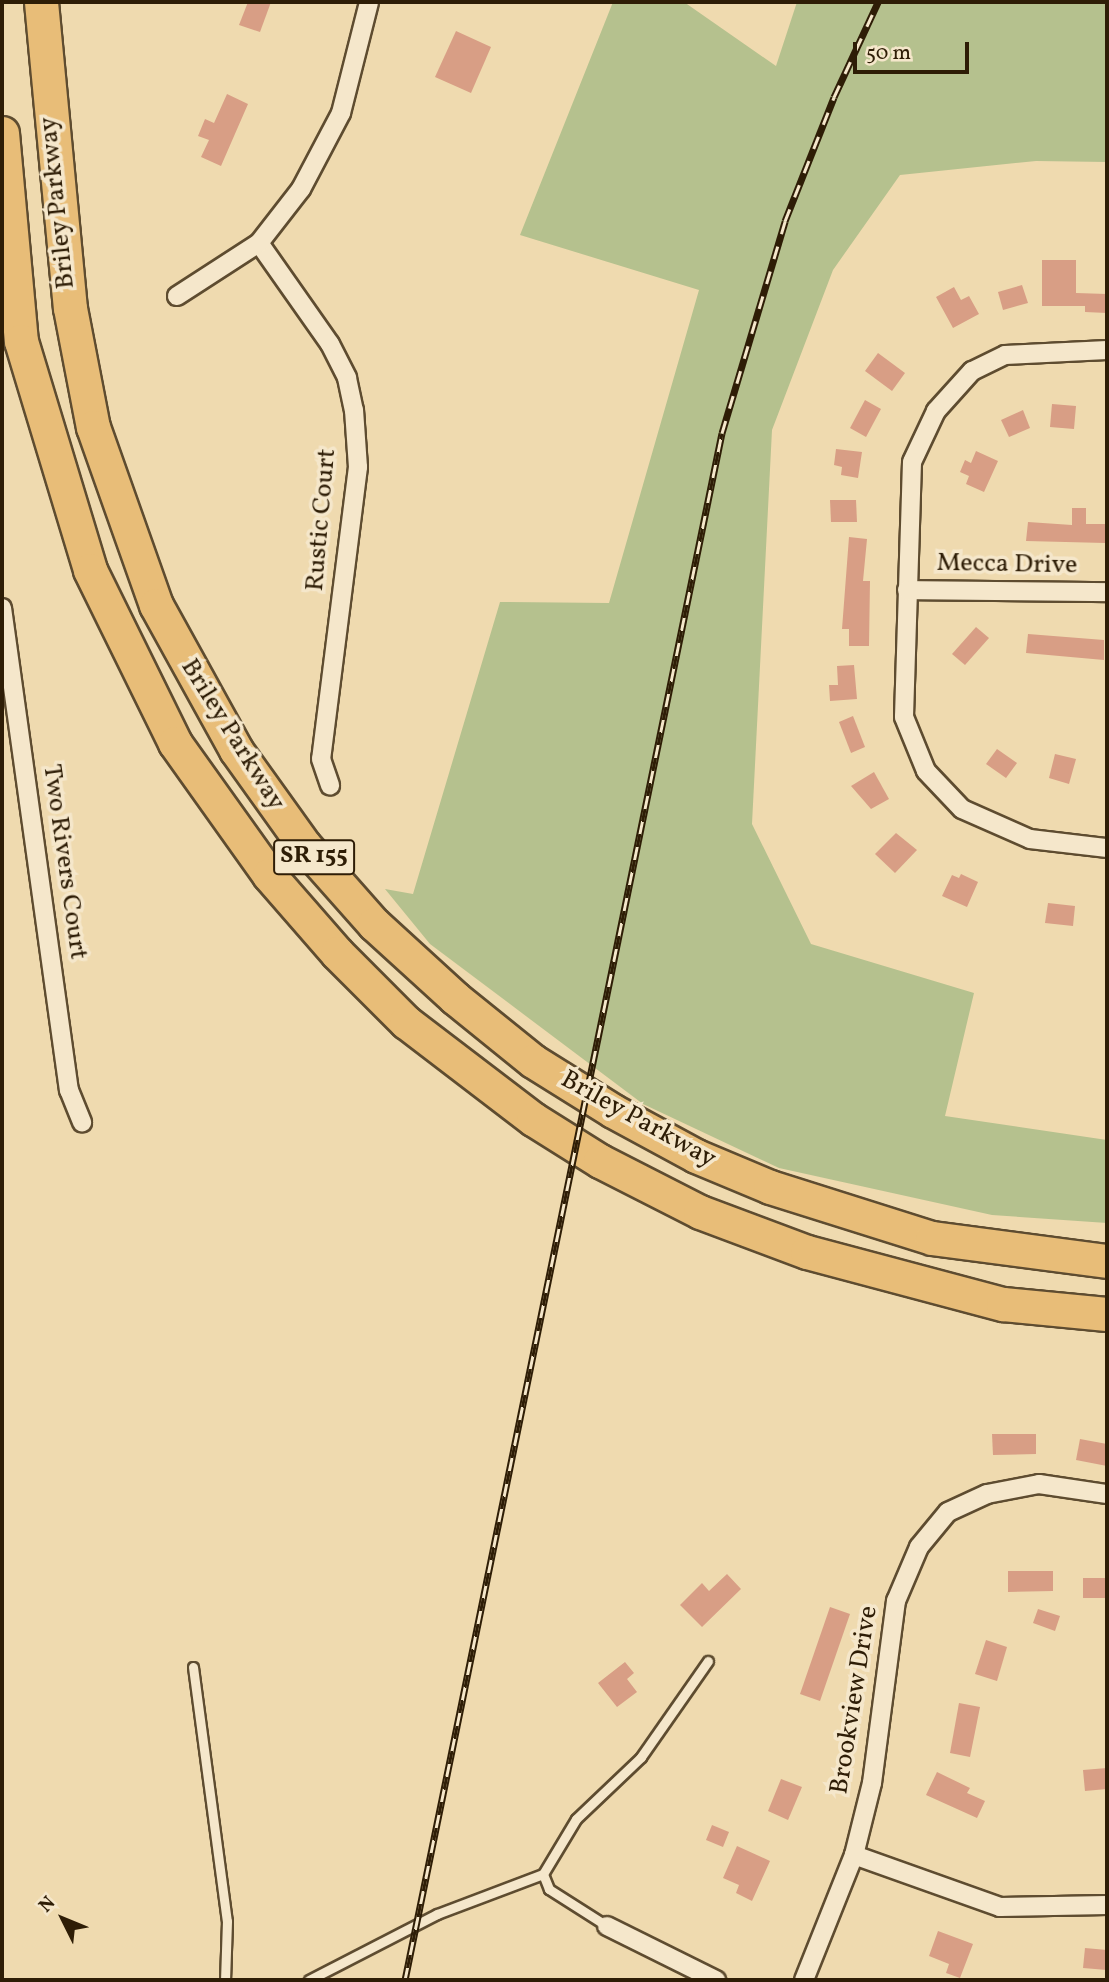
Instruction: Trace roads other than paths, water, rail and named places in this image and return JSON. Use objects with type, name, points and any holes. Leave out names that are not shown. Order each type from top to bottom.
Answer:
[{"type":"highway","name":"Briley Parkway","points":[[41,2],[70,308],[93,427],[156,605],[236,751],[304,845],[374,924],[464,1006],[556,1075],[696,1156],[793,1195],[932,1238],[1107,1261]]},
{"type":"highway","name":"Briley Parkway","points":[[2,133],[21,341],[90,570],[175,743],[269,876],[337,953],[406,1022],[533,1119],[600,1161],[700,1212],[807,1252],[1003,1304],[1107,1314]]},
{"type":"street","points":[[177,296],[259,243],[301,189],[329,142],[369,2]]},
{"type":"street","name":"Rustic Court","points":[[259,243],[330,344],[347,379],[354,410],[358,467],[321,759],[330,785]]},
{"type":"street","points":[[1107,349],[1005,355],[972,370],[936,411],[912,462],[904,717],[926,771],[962,809],[1030,839],[1107,848]]},
{"type":"street","name":"Mecca Drive","points":[[907,590],[1107,592]]},
{"type":"street","name":"Two Rivers Court","points":[[2,608],[69,1090],[82,1122]]},
{"type":"street","name":"Brookview Drive","points":[[804,1980],[854,1855],[872,1783],[896,1601],[919,1547],[948,1512],[987,1494],[1039,1484],[1107,1494]]},
{"type":"street","points":[[854,1855],[1000,1907],[1107,1905]]},
{"type":"street","points":[[607,1926],[716,1980]]},
{"type":"lane","points":[[309,1980],[437,1914],[543,1874],[576,1819],[641,1758],[708,1661]]},
{"type":"lane","points":[[193,1667],[227,1921],[225,1980]]},
{"type":"lane","points":[[543,1874],[549,1889],[607,1926]]},
{"type":"railway","points":[[405,1980],[722,433],[785,221],[834,97],[878,2]]}]
